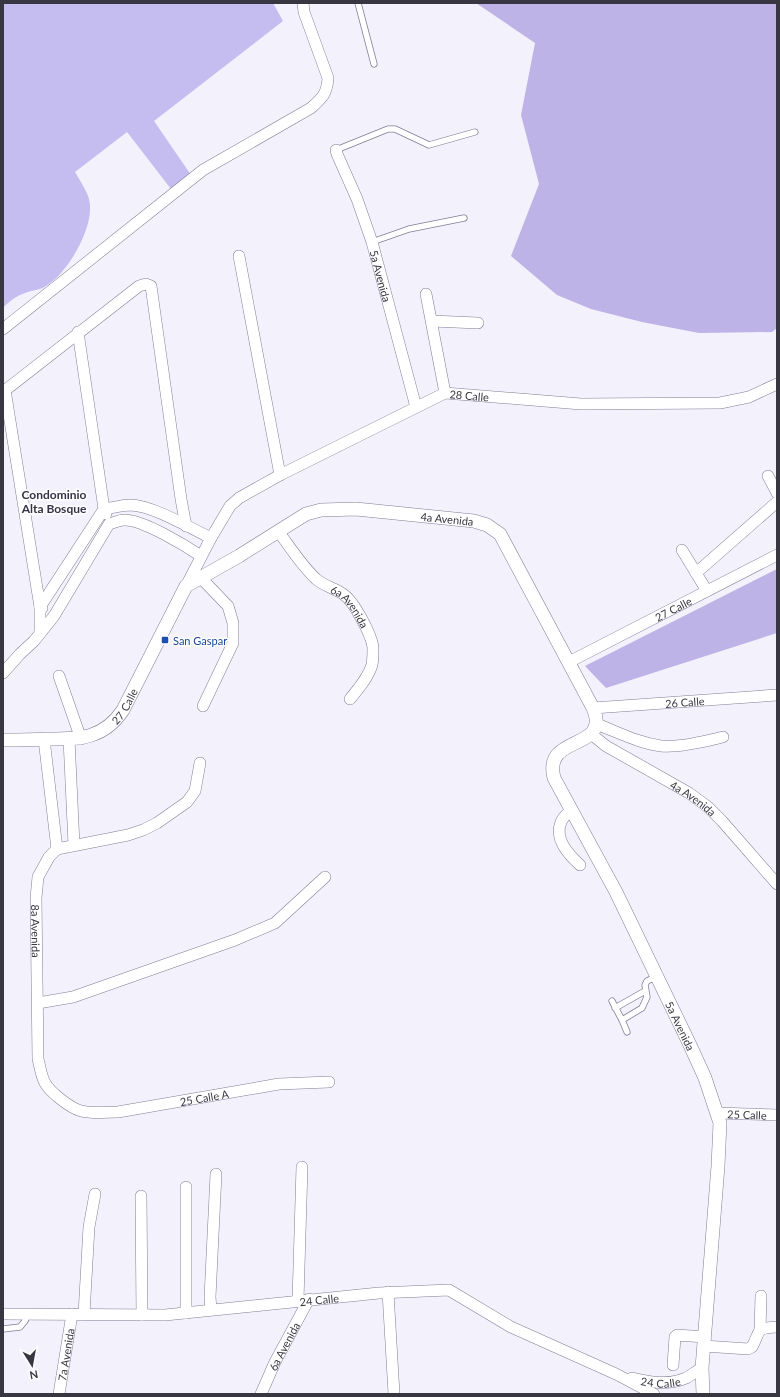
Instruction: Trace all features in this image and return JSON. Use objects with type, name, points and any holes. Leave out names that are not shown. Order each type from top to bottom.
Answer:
[{"type":"street","points":[[3,329],[203,170],[311,108],[322,98],[328,89],[328,78],[304,12],[303,3]]},
{"type":"street","name":"5a Avenida","points":[[336,150],[357,199],[372,242],[416,407]]},
{"type":"street","points":[[238,256],[280,475]]},
{"type":"street","points":[[40,633],[40,607],[4,391],[139,286],[146,284],[151,286],[186,526]]},
{"type":"street","points":[[426,294],[445,393]]},
{"type":"street","points":[[432,321],[478,323]]},
{"type":"street","points":[[78,332],[104,509],[109,524]]},
{"type":"street","name":"28 Calle","points":[[186,586],[211,538],[230,506],[238,498],[280,475],[445,393],[581,404],[720,403],[749,397],[775,388]]},
{"type":"street","points":[[768,476],[777,493]]},
{"type":"street","points":[[696,572],[777,502]]},
{"type":"street","points":[[40,607],[104,509],[132,505],[155,511],[211,538]]},
{"type":"street","name":"4a Avenida","points":[[186,586],[239,556],[278,530],[306,514],[321,510],[356,509],[474,521],[487,525],[500,534],[569,662],[593,708],[596,717],[594,729],[606,746],[689,792],[708,807],[777,884]]},
{"type":"street","points":[[3,673],[34,641],[54,616],[109,524],[123,520],[133,521],[172,539],[201,556]]},
{"type":"street","name":"6a Avenida","points":[[278,530],[316,579],[327,587],[343,594],[356,609],[365,625],[373,646],[372,665],[362,683],[350,698]]},
{"type":"street","points":[[682,550],[707,591]]},
{"type":"street","name":"27 Calle","points":[[569,662],[777,555]]},
{"type":"street","points":[[201,578],[228,606],[233,623],[233,643],[203,706]]},
{"type":"street","name":"27 Calle","points":[[3,740],[75,739],[93,735],[116,721],[186,586]]},
{"type":"street","points":[[40,607],[54,616]]},
{"type":"street","points":[[59,676],[75,739],[74,845]]},
{"type":"street","name":"26 Calle","points":[[593,708],[777,695]]},
{"type":"street","points":[[594,729],[663,746],[698,743],[723,737]]},
{"type":"street","name":"5a Avenida","points":[[594,729],[557,754],[552,767],[555,780],[616,892],[657,977],[701,1069],[720,1123],[702,1368],[704,1394]]},
{"type":"street","points":[[44,740],[57,848],[98,842],[128,835],[157,823],[187,802],[195,791],[200,763]]},
{"type":"street","points":[[572,810],[562,821],[559,835],[567,853],[580,864]]},
{"type":"street","name":"8a Avenida","points":[[57,848],[49,857],[38,878],[36,898],[38,1059],[44,1082],[60,1099],[80,1111]]},
{"type":"street","points":[[38,1003],[73,997],[235,940],[275,923],[325,877]]},
{"type":"street","name":"25 Calle A","points":[[80,1111],[98,1113],[118,1112],[279,1084],[329,1082]]},
{"type":"street","name":"25 Calle","points":[[717,1113],[777,1115]]},
{"type":"street","points":[[302,1167],[304,1300]]},
{"type":"street","points":[[211,1310],[210,1297],[216,1174]]},
{"type":"street","points":[[186,1187],[186,1313]]},
{"type":"street","name":"7a Avenida","points":[[59,1394],[78,1314],[89,1227],[95,1194]]},
{"type":"street","points":[[141,1196],[142,1315]]},
{"type":"street","name":"24 Calle","points":[[3,1314],[165,1315],[388,1292],[449,1290],[511,1327],[616,1374],[654,1394]]},
{"type":"street","points":[[388,1292],[394,1394]]},
{"type":"street","points":[[673,1365],[675,1337],[677,1335],[748,1349],[752,1347],[760,1330],[761,1296]]},
{"type":"street","name":"6a Avenida","points":[[260,1394],[304,1300]]},
{"type":"street","points":[[760,1330],[764,1328],[777,1327]]},
{"type":"street","name":"24 Calle","points":[[616,1374],[654,1383],[664,1383],[686,1378],[702,1368]]},
{"type":"lane","points":[[358,3],[374,64]]},
{"type":"lane","points":[[336,150],[388,129],[395,129],[429,145],[475,132]]},
{"type":"lane","points":[[372,242],[409,229],[464,218]]},
{"type":"lane","points":[[622,1020],[642,1008],[647,997],[645,985],[647,981],[657,977]]},
{"type":"lane","points":[[616,1008],[645,992]]},
{"type":"lane","points":[[612,1001],[627,1032]]},
{"type":"lane","points":[[3,1329],[20,1327],[28,1314]]},
{"type":"shaded area","points":[[3,3],[273,3],[283,21],[154,121],[191,175],[171,189],[127,132],[75,172],[88,195],[90,210],[84,235],[78,247],[63,271],[54,280],[43,288],[27,292],[16,297],[3,308]]},
{"type":"shaded area","points":[[476,3],[777,3],[777,328],[772,332],[699,333],[642,322],[591,309],[557,295],[511,256],[539,184],[521,115],[535,43]]},
{"type":"shaded area","points":[[777,569],[777,633],[606,688],[585,666]]},
{"type":"place","name":"San Gaspar","points":[[165,640]]},
{"type":"district","name":"Condominio Alta Bosque","points":[[54,501]]}]
